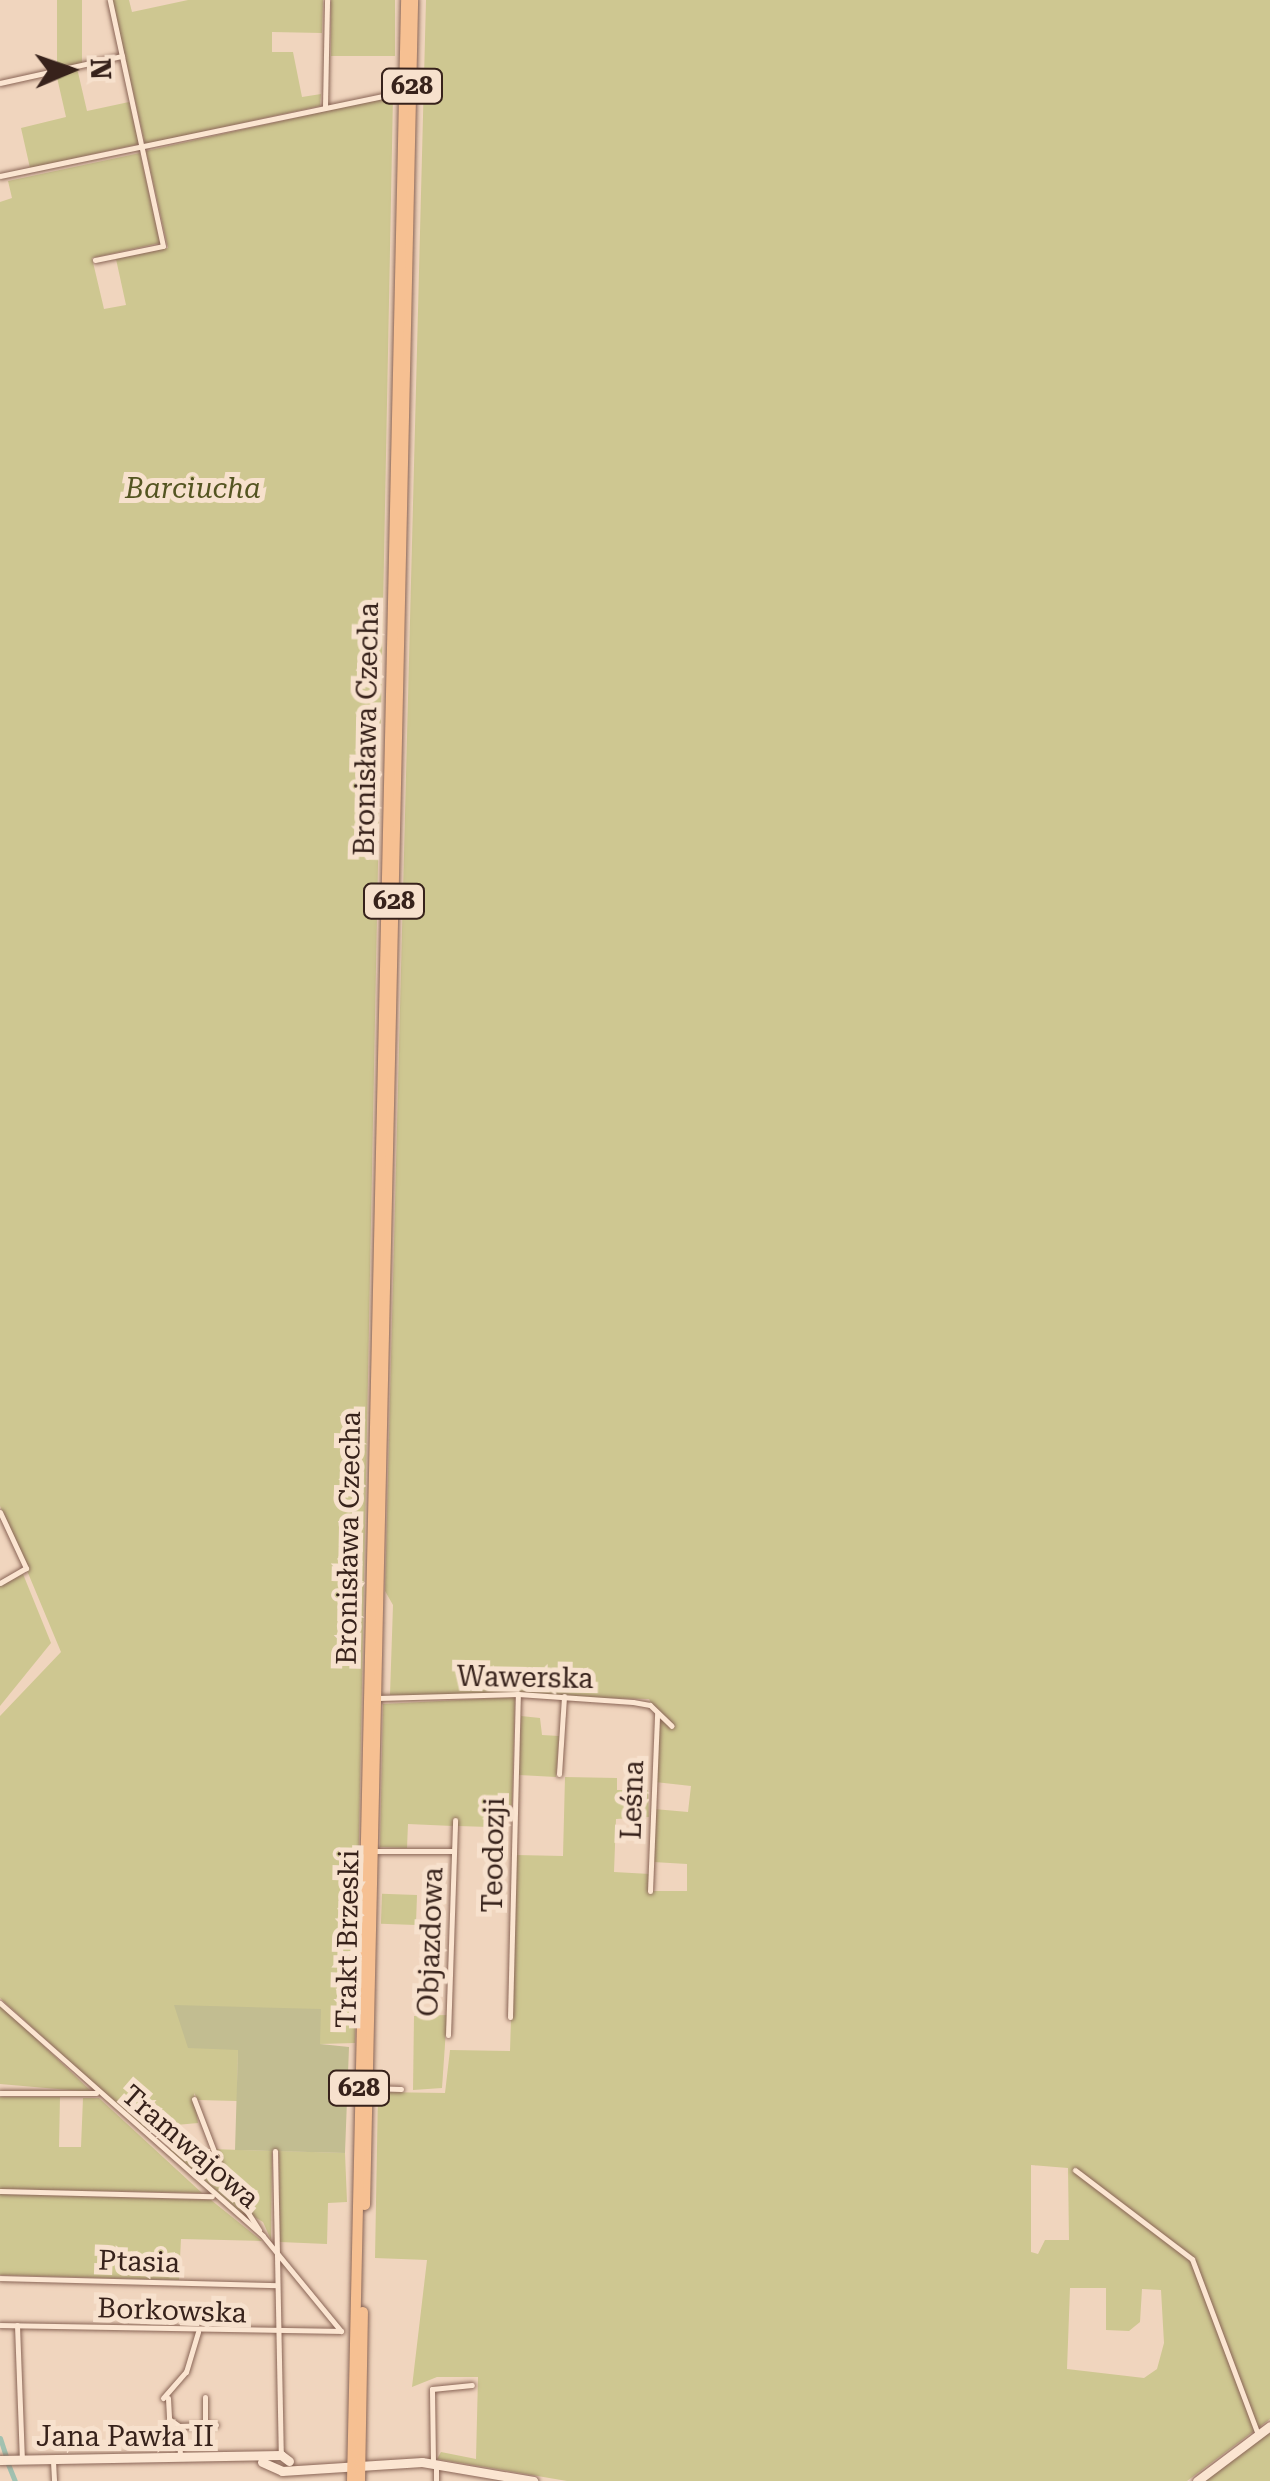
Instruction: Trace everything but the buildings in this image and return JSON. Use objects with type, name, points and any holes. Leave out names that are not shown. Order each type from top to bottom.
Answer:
[{"type":"main road","name":"Bronisława Czecha","points":[[406,0],[408,91]]},
{"type":"main road","name":"Bronisława Czecha","points":[[372,1698],[408,91],[414,0]]},
{"type":"main road","name":"Trakt Brzeski","points":[[360,2481],[356,2463],[372,1698]]},
{"type":"main road","name":"Trakt Brzeski","points":[[352,2481],[356,2463],[367,2088],[369,1851]]},
{"type":"street","points":[[95,260],[163,246],[110,0]]},
{"type":"street","points":[[325,108],[327,0]]},
{"type":"street","points":[[0,83],[122,56]]},
{"type":"street","points":[[0,176],[408,91]]},
{"type":"street","points":[[0,1512],[26,1568],[0,1583]]},
{"type":"street","name":"Wawerska","points":[[372,1698],[518,1694],[644,1703],[656,1710]]},
{"type":"street","name":"Teodozji","points":[[510,2016],[518,1694]]},
{"type":"street","points":[[559,1774],[564,1696]]},
{"type":"street","points":[[656,1710],[672,1726]]},
{"type":"street","name":"Leśna","points":[[650,1890],[656,1710]]},
{"type":"street","name":"Objazdowa","points":[[448,2035],[455,1820]]},
{"type":"street","name":"Objazdowa","points":[[369,1851],[454,1851]]},
{"type":"street","name":"Tramwajowa","points":[[0,2004],[212,2196],[262,2236],[341,2331]]},
{"type":"street","points":[[367,2088],[401,2089]]},
{"type":"street","points":[[0,2093],[99,2093]]},
{"type":"street","points":[[194,2099],[217,2162],[262,2236]]},
{"type":"street","points":[[275,2151],[282,2468]]},
{"type":"street","points":[[1075,2170],[1192,2259],[1258,2435]]},
{"type":"street","points":[[0,2191],[212,2196]]},
{"type":"street","name":"Ptasia","points":[[0,2278],[276,2285]]},
{"type":"street","name":"Borkowska","points":[[0,2325],[277,2335],[341,2331]]},
{"type":"street","points":[[17,2325],[22,2459]]},
{"type":"street","points":[[198,2332],[188,2368],[165,2398],[169,2419],[179,2426],[216,2426]]},
{"type":"street","points":[[436,2481],[432,2389],[472,2385]]},
{"type":"street","points":[[204,2426],[205,2397]]},
{"type":"street","points":[[179,2426],[180,2460]]},
{"type":"street","points":[[1197,2481],[1270,2426]]},
{"type":"street","points":[[53,2458],[54,2481]]},
{"type":"street","name":"Jana Pawła II","points":[[0,2460],[249,2460],[282,2468],[435,2462],[534,2481]]},
{"type":"green space","points":[[57,0],[82,0],[82,65],[57,65]]},
{"type":"green space","points":[[112,0],[129,0],[132,12],[188,0],[323,0],[322,33],[272,32],[272,52],[293,52],[302,97],[321,94],[320,106],[145,144]]},
{"type":"green space","points":[[331,0],[395,0],[395,56],[331,56]]},
{"type":"green space","points":[[426,0],[1270,0],[1270,2419],[1187,2481],[567,2481],[437,2459],[441,2452],[476,2459],[478,2377],[437,2377],[412,2387],[427,2260],[375,2258],[378,2092],[445,2093],[450,2050],[510,2051],[516,1855],[563,1856],[565,1777],[617,1778],[617,1790],[648,1790],[649,1817],[616,1819],[614,1872],[650,1874],[650,1891],[687,1891],[687,1864],[653,1862],[654,1809],[688,1812],[691,1786],[655,1782],[660,1722],[649,1699],[390,1695],[393,1605],[385,1591]],"holes":[[[1031,2165],[1068,2168],[1069,2240],[1045,2240],[1038,2254],[1031,2252]],[[1070,2288],[1106,2288],[1106,2330],[1129,2331],[1140,2322],[1142,2289],[1161,2290],[1164,2343],[1157,2369],[1144,2378],[1067,2369]]]},
{"type":"green space","points":[[77,68],[87,111],[129,102],[139,144],[30,168],[21,128],[66,117],[56,73]]},
{"type":"green space","name":"Barciucha","points":[[393,96],[355,2043],[320,2044],[320,2009],[238,2050],[237,2101],[198,2100],[194,2093],[198,2123],[143,2128],[0,1998],[0,1716],[61,1652],[0,1506],[0,202],[12,198],[8,181],[140,153],[160,243],[92,258],[104,309],[126,305],[116,259],[168,248],[146,151]]},
{"type":"green space","points":[[23,1574],[51,1643],[0,1706],[0,1586]]},
{"type":"green space","points":[[515,1697],[512,1805],[490,1805],[489,1827],[458,1826],[454,1817],[453,1826],[408,1824],[407,1848],[380,1847],[383,1704]]},
{"type":"green space","points":[[521,1716],[540,1718],[542,1735],[559,1736],[556,1777],[519,1775]]},
{"type":"green space","points":[[382,1894],[417,1895],[416,1925],[381,1924]]},
{"type":"green space","points":[[0,2006],[21,2024],[92,2092],[0,2084]]},
{"type":"green space","points":[[447,2015],[442,2088],[413,2090],[414,2016]]},
{"type":"green space","points":[[0,2097],[60,2097],[59,2147],[81,2147],[83,2098],[99,2098],[202,2193],[0,2189]]},
{"type":"green space","points":[[164,2149],[206,2149],[251,2222]]},
{"type":"green space","points":[[212,2149],[272,2151],[271,2240],[263,2222],[251,2215]]},
{"type":"green space","points":[[279,2151],[345,2153],[347,2202],[328,2203],[327,2244],[280,2242]]},
{"type":"green space","points":[[0,2194],[211,2200],[262,2241],[181,2239],[179,2280],[0,2275]]},
{"type":"green space","points":[[1270,2432],[1270,2481],[1202,2481]]},
{"type":"shaded area","points":[[174,2005],[321,2009],[320,2044],[349,2047],[345,2153],[235,2150],[238,2050],[188,2048]]},
{"type":"waterway","points":[[0,2438],[6,2456]]},
{"type":"waterway","points":[[8,2464],[15,2481]]}]
